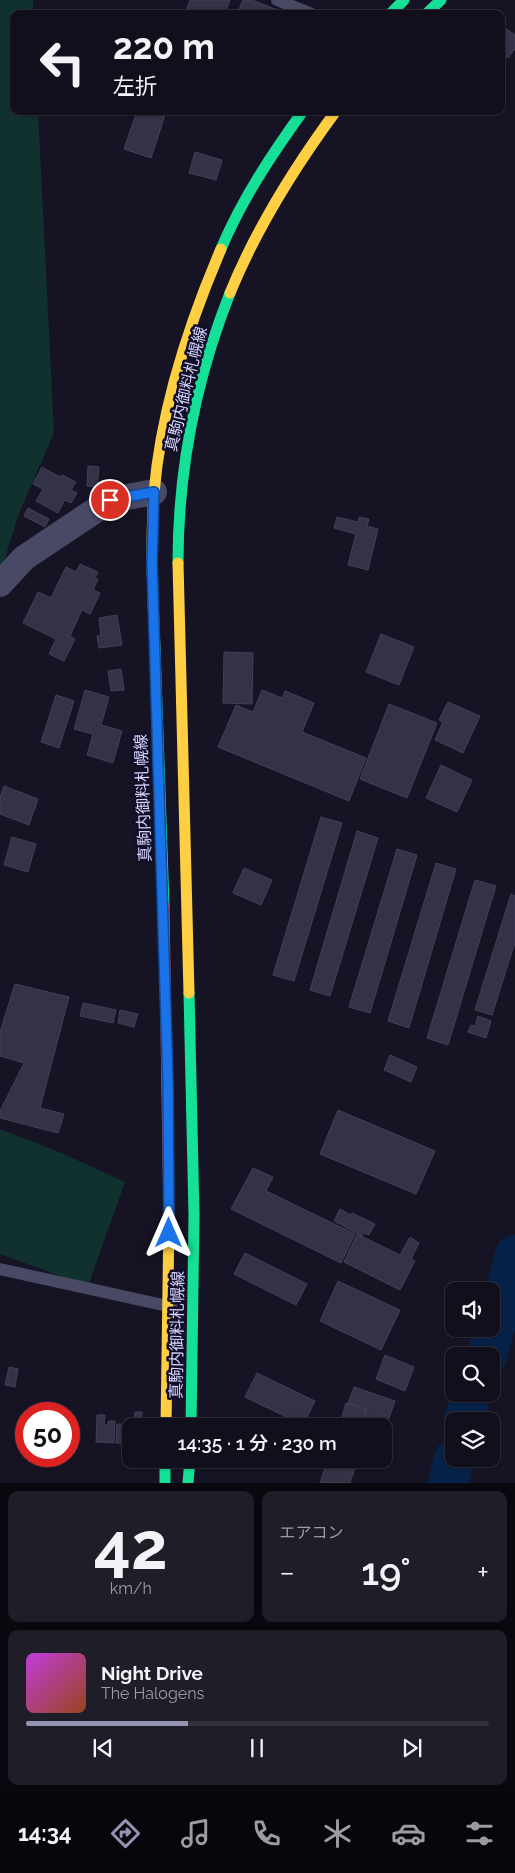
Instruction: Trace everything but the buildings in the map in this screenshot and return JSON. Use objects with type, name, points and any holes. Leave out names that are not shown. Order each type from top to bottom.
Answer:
[{"type":"main road","points":[[394,10],[404,0]]},
{"type":"main road","points":[[430,10],[441,0]]},
{"type":"main road","name":"真駒内御料札幌線","points":[[166,1418],[169,1306],[168,1085],[152,563],[154,492],[170,399],[191,321],[241,205],[284,136],[300,115]]},
{"type":"main road","name":"真駒内御料札幌線","points":[[191,1418],[194,1195],[178,571],[185,457],[197,400],[215,335],[242,261],[279,194],[319,132],[333,115]]},
{"type":"main road","points":[[164,1483],[165,1468]]},
{"type":"main road","points":[[188,1483],[189,1468]]},
{"type":"street","points":[[0,584],[24,558],[110,500],[154,492]]},
{"type":"lane","points":[[277,0],[302,10]]},
{"type":"lane","points":[[0,1269],[194,1313]]},
{"type":"green space","points":[[0,0],[33,0],[33,10],[10,10],[10,115],[38,115],[54,433],[19,513],[0,574]]},
{"type":"green space","points":[[0,1129],[59,1152],[125,1182],[88,1286],[0,1254]]},
{"type":"waterway","points":[[489,1347],[515,1255]]},
{"type":"waterway","points":[[466,1412],[469,1402]]},
{"type":"waterway","points":[[448,1483],[452,1467]]},
{"type":"traffic: fast","points":[[394,10],[404,0]]},
{"type":"traffic: fast","points":[[430,10],[441,0]]},
{"type":"traffic: fast","points":[[221,249],[238,212],[258,177],[300,115]]},
{"type":"traffic: fast","points":[[178,563],[181,494],[191,425],[208,358],[230,293]]},
{"type":"traffic: fast","points":[[155,649],[164,906]]},
{"type":"traffic: fast","points":[[189,993],[194,1215],[191,1418]]},
{"type":"traffic: fast","points":[[165,1468],[165,1483]]},
{"type":"traffic: fast","points":[[188,1483],[189,1468]]},
{"type":"traffic: slow","points":[[230,293],[264,221],[333,115]]},
{"type":"traffic: slow","points":[[155,649],[152,532],[154,493],[163,430],[187,338],[221,249]]},
{"type":"traffic: slow","points":[[178,563],[189,993]]},
{"type":"traffic: slow","points":[[166,1418],[169,1219]]},
{"type":"traffic: jam","points":[[164,906],[169,1219]]},
{"type":"route","points":[[110,500],[154,492],[152,563],[168,1085],[169,1233]]}]
